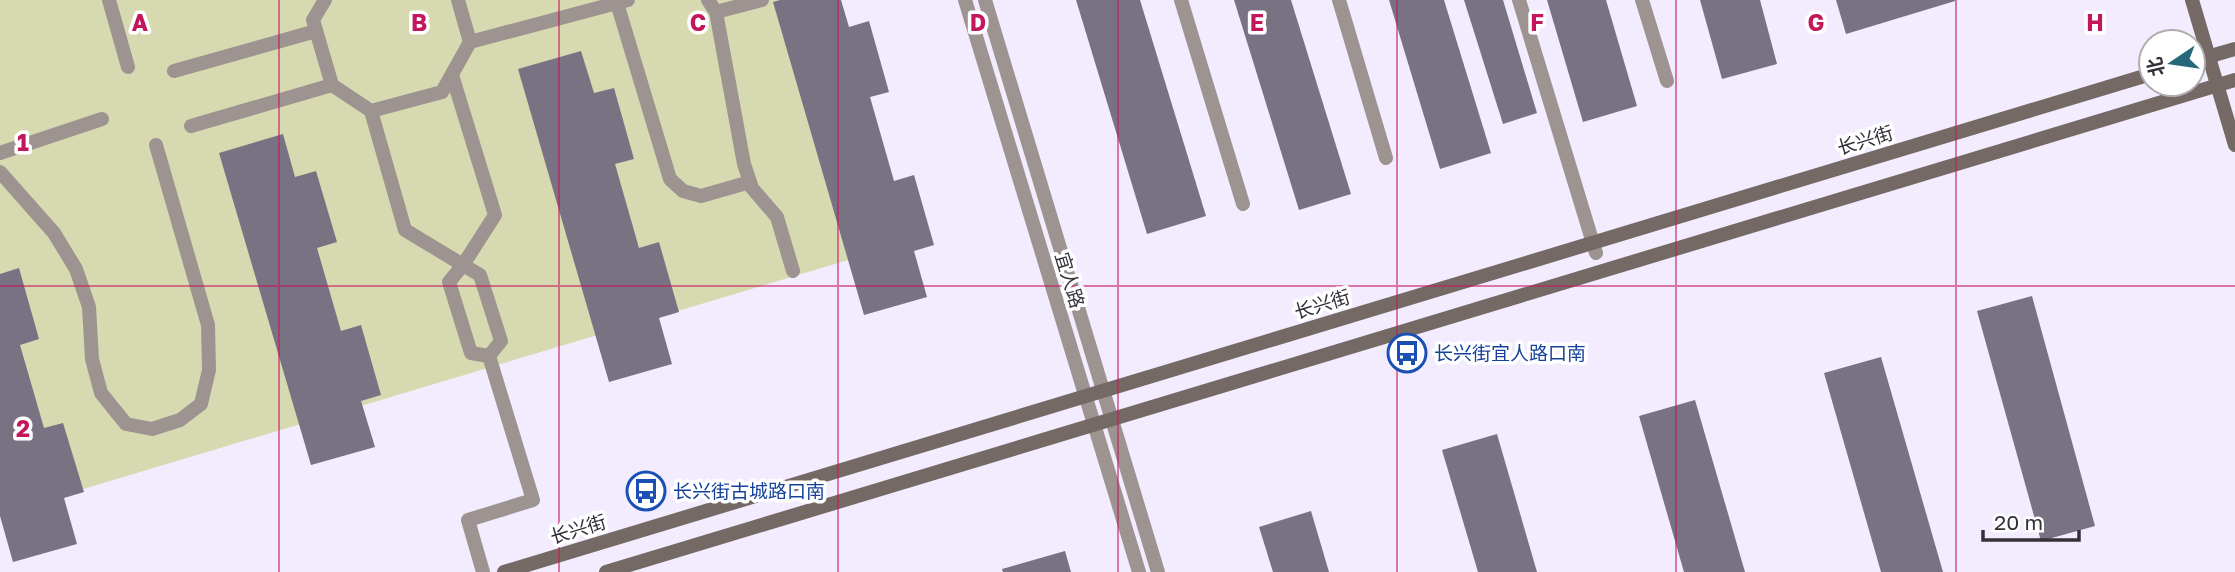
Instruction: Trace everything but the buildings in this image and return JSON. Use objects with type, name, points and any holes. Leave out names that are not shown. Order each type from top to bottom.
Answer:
[{"type":"main road","points":[[2192,0],[2235,145]]},
{"type":"main road","points":[[2209,56],[2235,49]]},
{"type":"main road","name":"长兴街","points":[[504,572],[1085,396],[1595,248],[2137,78]]},
{"type":"main road","points":[[606,572],[2235,80]]},
{"type":"street","points":[[110,0],[128,67]]},
{"type":"street","points":[[325,0],[313,20],[332,85],[371,111],[405,230],[480,275],[500,341],[489,356]]},
{"type":"street","points":[[458,0],[471,43]]},
{"type":"street","points":[[762,0],[712,6],[744,164],[752,188],[777,216],[793,271]]},
{"type":"street","name":"宜人路","points":[[965,0],[1139,572]]},
{"type":"street","name":"宜人路","points":[[985,0],[1158,572]]},
{"type":"street","points":[[1181,0],[1243,204]]},
{"type":"street","points":[[1339,0],[1386,158]]},
{"type":"street","points":[[1518,0],[1595,248]]},
{"type":"street","points":[[1642,0],[1667,81]]},
{"type":"street","points":[[371,111],[442,92],[471,43],[622,1],[670,179],[683,191],[701,196],[750,182]]},
{"type":"street","points":[[174,71],[316,31]]},
{"type":"street","points":[[452,75],[495,215],[449,282],[471,353],[489,356]]},
{"type":"street","points":[[191,126],[332,85]]},
{"type":"street","points":[[0,153],[102,118]]},
{"type":"street","points":[[0,172],[54,233],[76,269],[89,307],[92,359],[101,393],[126,425],[152,429],[180,420],[201,404],[209,370],[208,325],[156,145]]},
{"type":"street","points":[[483,572],[468,520],[533,500],[489,356]]},
{"type":"green space","points":[[0,0],[779,0],[848,260],[0,514]]},
{"type":"place","name":"长兴街宜人路口南","points":[[1407,353]]},
{"type":"place","name":"长兴街古城路口南","points":[[646,491]]}]
